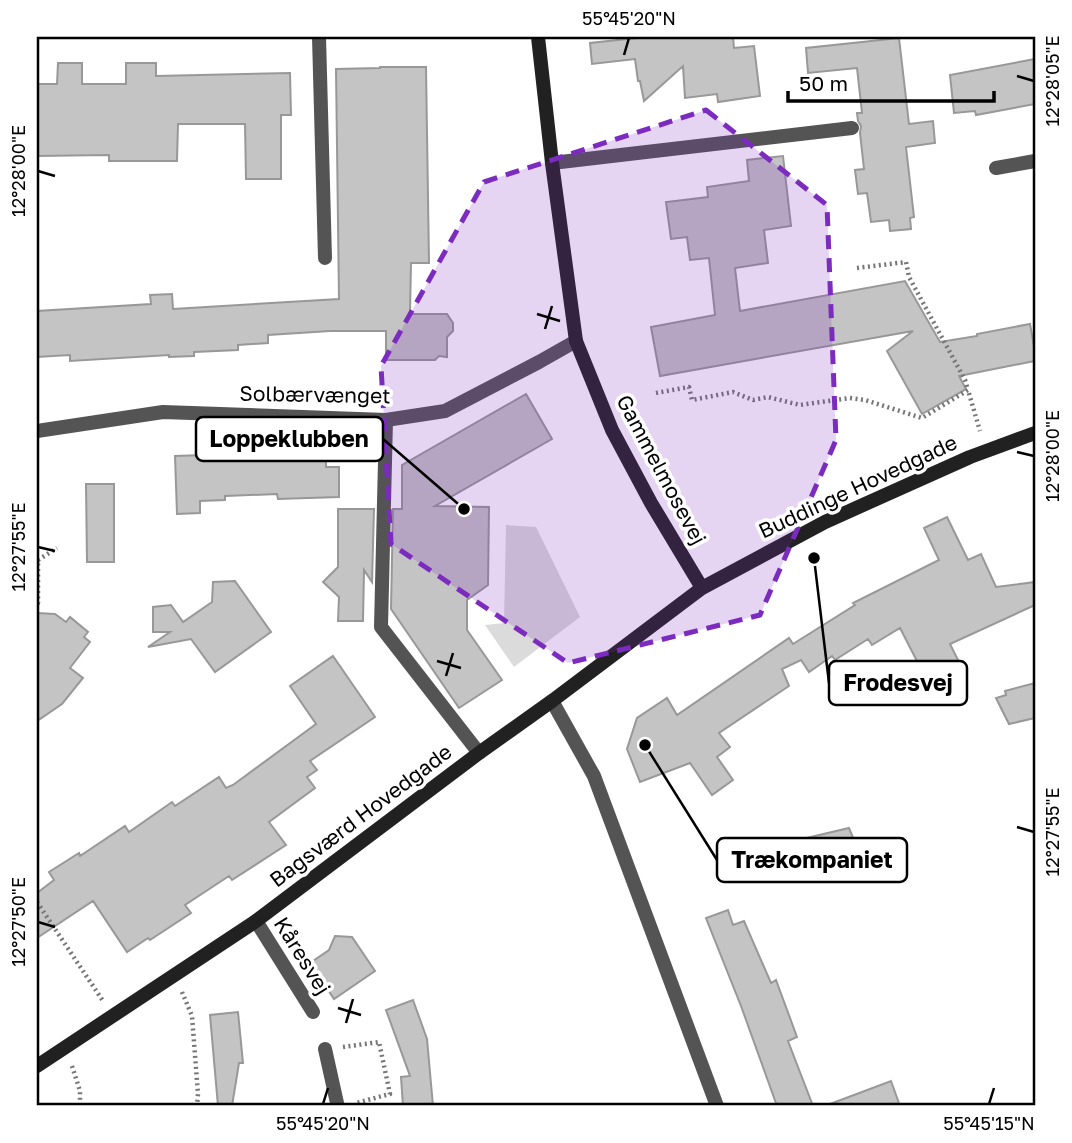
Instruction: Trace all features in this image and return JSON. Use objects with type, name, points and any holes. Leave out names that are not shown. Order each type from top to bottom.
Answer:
[{"type":"street","points":[[319,37],[325,258]]},
{"type":"street","name":"Gammelmosevej","points":[[538,37],[576,341],[612,430],[651,503],[702,588]]},
{"type":"street","points":[[552,163],[852,128]]},
{"type":"street","points":[[996,168],[1034,166]]},
{"type":"street","name":"Solbærvænget","points":[[37,431],[163,412],[386,419],[445,411],[576,341]]},
{"type":"street","points":[[386,419],[381,628],[479,753]]},
{"type":"street","name":"Buddinge Hovedgade","points":[[702,588],[825,522],[988,450],[1035,433]]},
{"type":"street","name":"Bagsværd Hovedgade","points":[[37,1066],[256,921],[702,588]]},
{"type":"street","points":[[552,701],[594,776],[717,1106]]},
{"type":"street","name":"Kåresvej","points":[[256,921],[313,1013]]},
{"type":"street","points":[[325,1049],[337,1106]]},
{"type":"path","points":[[857,268],[906,262],[909,277],[965,380],[988,450]]},
{"type":"path","points":[[656,393],[689,387],[692,400],[733,392],[753,400],[768,397],[800,405],[850,398],[922,418],[968,390]]},
{"type":"path","points":[[37,603],[38,560],[57,548]]},
{"type":"path","points":[[37,902],[113,1016]]},
{"type":"path","points":[[174,975],[192,1016],[197,1106]]},
{"type":"path","points":[[325,1049],[379,1042],[390,1094],[345,1106]]},
{"type":"path","points":[[66,1046],[80,1091],[80,1106]]},
{"type":"highlighted area","points":[[706,110],[827,205],[836,440],[760,615],[568,663],[391,544],[381,366],[484,182]]},
{"type":"shaded area","points":[[506,525],[536,527],[580,617],[514,667],[485,625],[504,623]]},
{"type":"building","points":[[646,37],[733,37],[734,48],[754,46],[760,96],[718,102],[717,94],[685,98],[683,66],[644,101],[635,59],[592,64],[590,43]]},
{"type":"building","points":[[899,38],[909,124],[933,121],[935,143],[906,147],[914,217],[910,218],[911,229],[890,231],[889,220],[871,222],[867,193],[858,194],[855,170],[864,169],[861,126],[857,113],[862,113],[857,68],[808,73],[806,48]]},
{"type":"building","points":[[1035,59],[1035,104],[976,115],[975,111],[954,113],[950,75]]},
{"type":"building","points":[[58,63],[82,63],[82,84],[126,84],[126,63],[156,63],[156,76],[290,73],[291,115],[281,115],[281,179],[246,179],[245,124],[178,124],[177,161],[109,161],[109,155],[37,156],[37,84],[57,84]]},
{"type":"building","points":[[426,67],[429,263],[411,263],[410,314],[447,314],[453,323],[453,331],[447,337],[447,357],[439,356],[435,360],[386,360],[386,331],[330,331],[268,335],[268,343],[238,345],[238,350],[194,352],[194,356],[70,361],[70,355],[37,357],[37,311],[151,304],[150,295],[172,294],[173,309],[339,299],[336,69]]},
{"type":"building","points":[[783,156],[791,226],[764,230],[768,263],[735,268],[740,311],[905,281],[940,342],[1030,324],[1035,361],[959,376],[966,389],[922,414],[887,351],[913,331],[660,376],[651,327],[715,315],[709,258],[690,260],[687,237],[671,239],[666,202],[708,197],[707,187],[749,181],[747,160]]},
{"type":"building","points":[[526,394],[552,439],[435,506],[489,507],[488,585],[467,600],[467,630],[502,680],[459,708],[391,609],[393,509],[402,509],[402,465]]},
{"type":"building","points":[[326,451],[326,467],[339,467],[339,497],[278,499],[277,494],[225,496],[225,500],[200,501],[200,513],[177,514],[175,456]]},
{"type":"building","points":[[86,484],[114,484],[114,562],[87,562]]},
{"type":"building","points":[[338,509],[374,509],[372,582],[364,570],[363,621],[338,621],[339,597],[323,582],[338,567]]},
{"type":"building","points":[[947,517],[968,560],[981,554],[996,587],[1035,582],[1035,605],[950,644],[960,664],[928,680],[900,628],[872,645],[868,639],[835,660],[832,656],[809,672],[801,660],[782,669],[789,686],[719,733],[730,747],[717,757],[733,780],[712,795],[690,763],[640,782],[627,749],[637,718],[667,698],[677,715],[789,638],[793,644],[855,605],[853,603],[939,560],[924,528]]},
{"type":"building","points":[[235,581],[271,632],[215,672],[191,639],[148,647],[170,632],[153,632],[153,607],[171,605],[183,622],[212,602],[213,582]]},
{"type":"building","points":[[37,613],[55,614],[66,622],[70,617],[88,632],[84,637],[90,642],[70,668],[83,678],[62,704],[37,721]]},
{"type":"building","points":[[333,656],[375,717],[310,761],[317,770],[307,777],[315,788],[269,822],[286,845],[232,880],[229,876],[185,905],[191,913],[127,952],[93,901],[37,938],[37,893],[54,880],[49,872],[79,853],[80,856],[125,826],[129,832],[172,802],[175,806],[219,777],[226,788],[233,785],[316,724],[290,686]]},
{"type":"building","points":[[1035,683],[1035,718],[1009,724],[996,698],[1006,695],[1005,691]]},
{"type":"building","points":[[849,828],[859,852],[811,874],[798,840]]},
{"type":"building","points":[[728,910],[733,925],[744,921],[771,983],[776,980],[797,1037],[788,1041],[813,1106],[777,1106],[706,918]]},
{"type":"building","points":[[335,936],[352,937],[375,971],[334,999],[310,963],[329,950]]},
{"type":"building","points":[[413,1000],[427,1039],[433,1106],[403,1106],[401,1077],[410,1076],[386,1010]]},
{"type":"building","points":[[238,1012],[243,1063],[239,1063],[232,1106],[218,1106],[210,1015]]},
{"type":"building","points":[[891,1081],[900,1106],[830,1106],[830,1104]]},
{"type":"place","name":"Loppeklubben","points":[[464,509]]},
{"type":"place","name":"Frodesvej","points":[[814,558]]},
{"type":"place","name":"Trækompaniet","points":[[645,745]]}]
